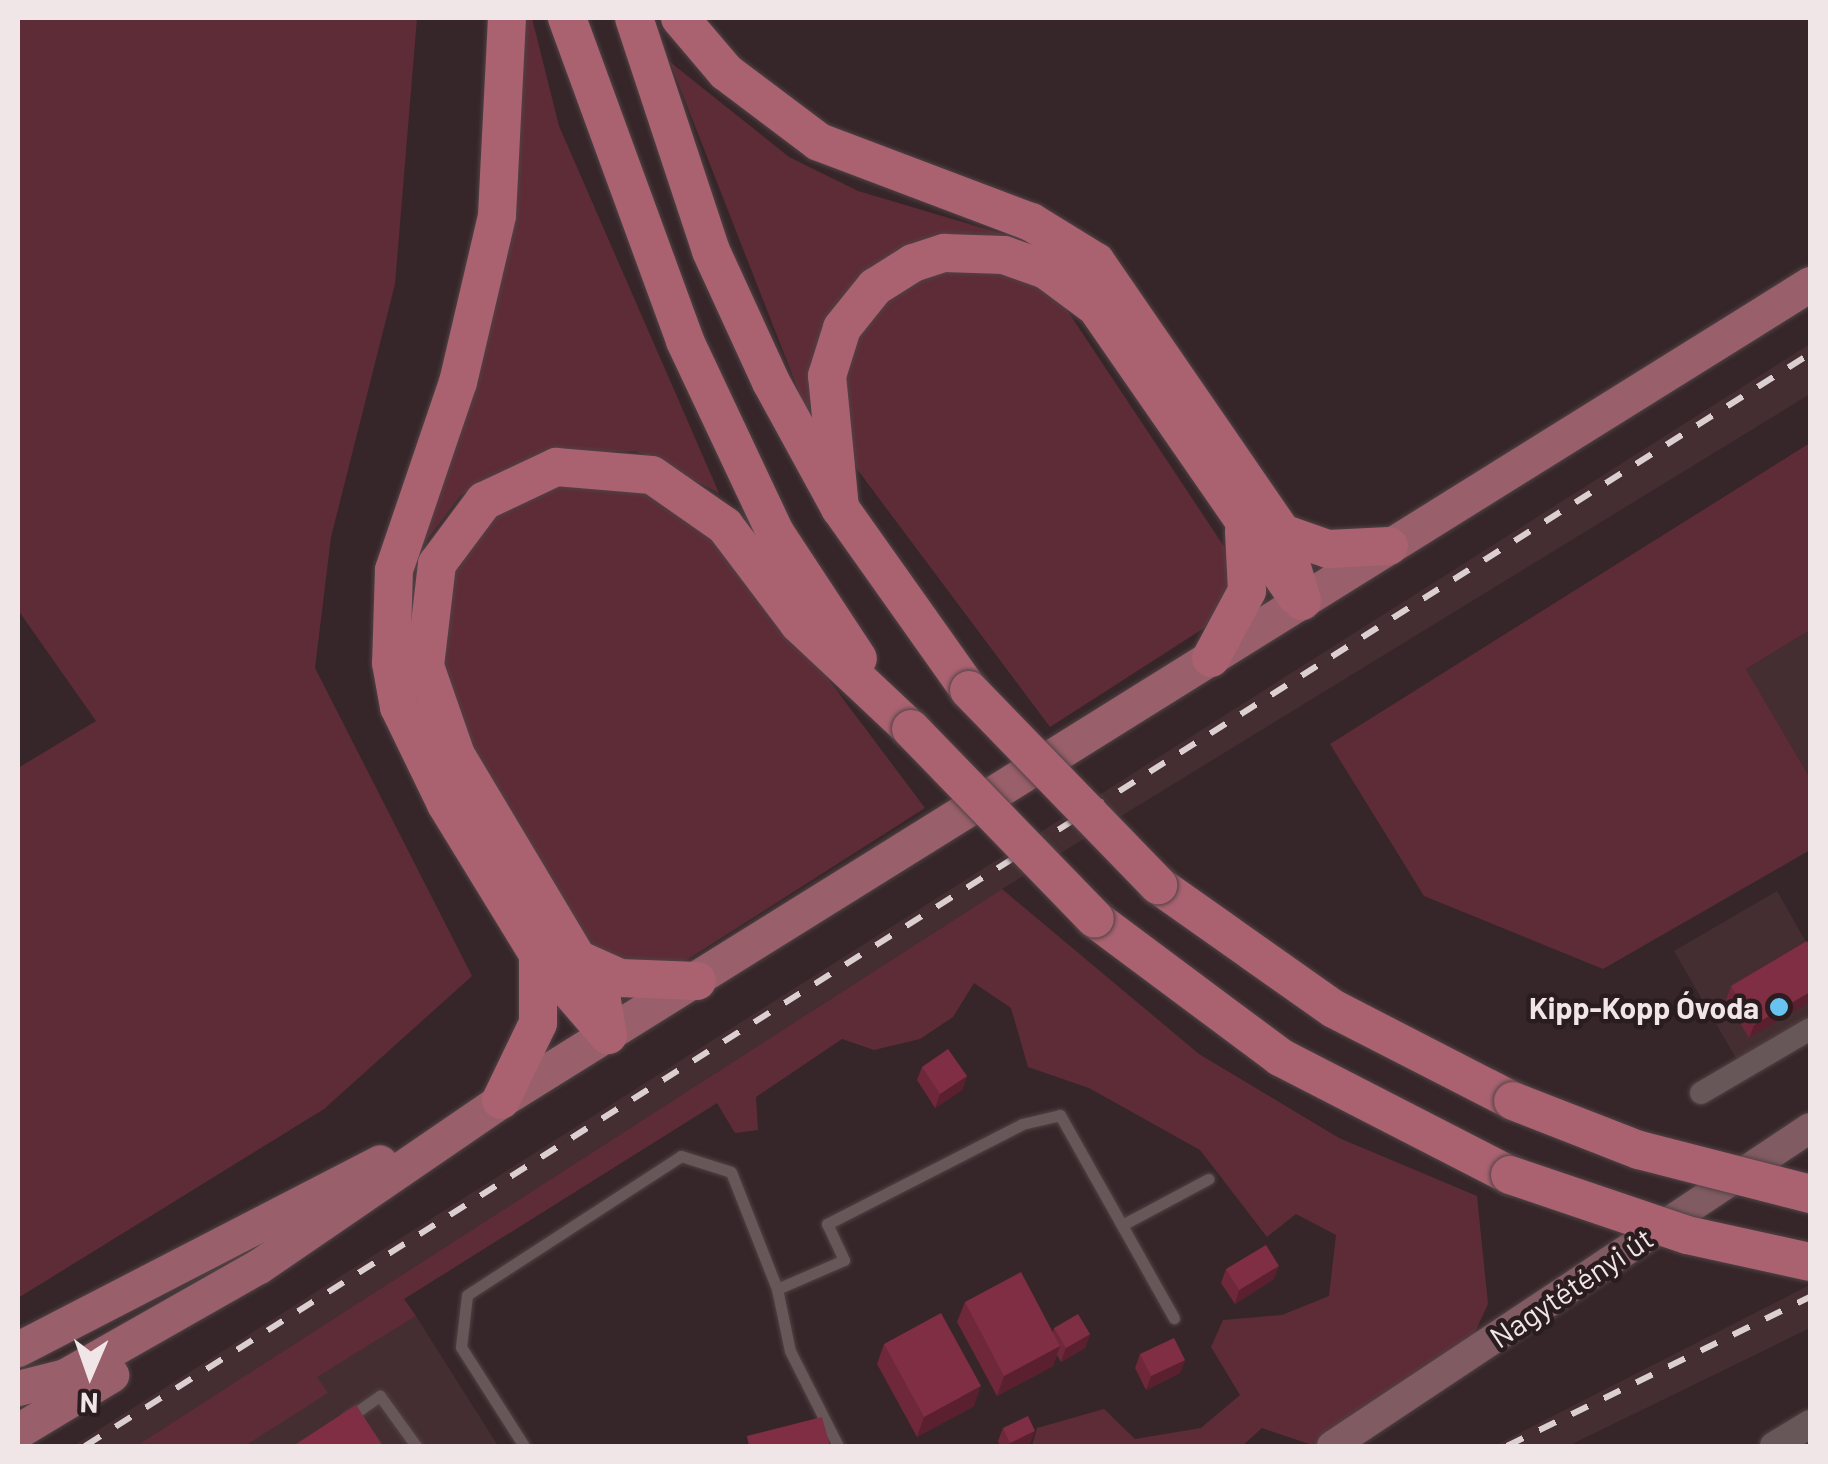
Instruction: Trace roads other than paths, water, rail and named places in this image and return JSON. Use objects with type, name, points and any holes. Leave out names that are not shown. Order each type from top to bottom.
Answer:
[{"type":"highway","points":[[508,18],[508,128],[480,304],[403,534],[388,621],[399,707],[416,748],[538,954],[608,1035]]},
{"type":"highway","points":[[567,18],[650,258],[767,516],[911,729]]},
{"type":"highway","points":[[634,18],[711,251],[840,508],[969,690],[1158,884],[1334,1008],[1513,1101],[1639,1150],[1810,1194]]},
{"type":"highway","points":[[680,18],[726,72],[819,142],[1031,222],[1096,262],[1282,533],[1302,601]]},
{"type":"highway","points":[[840,508],[827,376],[842,328],[890,273],[974,251],[1046,270],[1096,307],[1242,524],[1302,601]]},
{"type":"highway","points":[[608,1035],[580,960],[456,755],[425,666],[437,564],[484,501],[556,467],[652,475],[724,526],[799,624],[911,729],[1096,919],[1280,1057],[1510,1175],[1687,1235],[1810,1262]]},
{"type":"highway","points":[[1211,658],[1247,591],[1242,524]]},
{"type":"highway","points":[[1282,533],[1328,549],[1389,546]]},
{"type":"highway","points":[[490,1107],[538,1023],[538,954]]},
{"type":"highway","points":[[580,960],[620,978],[697,981]]},
{"type":"main road","points":[[18,1388],[65,1376],[259,1266],[490,1107],[1810,284]]},
{"type":"main road","points":[[18,1349],[231,1233],[490,1107]]},
{"type":"main road","name":"Nagytétényi út","points":[[1332,1446],[1810,1128]]},
{"type":"main road","points":[[18,1430],[191,1328],[259,1266]]},
{"type":"street","points":[[1701,1093],[1810,1029]]},
{"type":"street","points":[[1774,1446],[1810,1424]]},
{"type":"lane","points":[[777,1288],[844,1260],[827,1224],[1022,1124],[1060,1115],[1174,1318]]},
{"type":"lane","points":[[524,1446],[462,1347],[467,1295],[681,1156],[731,1172],[777,1288],[790,1352],[838,1446]]},
{"type":"lane","points":[[1122,1225],[1208,1179]]},
{"type":"lane","points":[[336,1426],[380,1396],[416,1446]]},
{"type":"railway","points":[[85,1446],[1810,354]]},
{"type":"railway","points":[[1507,1446],[1810,1297]]},
{"type":"place","name":"Kipp-Kopp Óvoda","points":[[1779,1007]]}]
